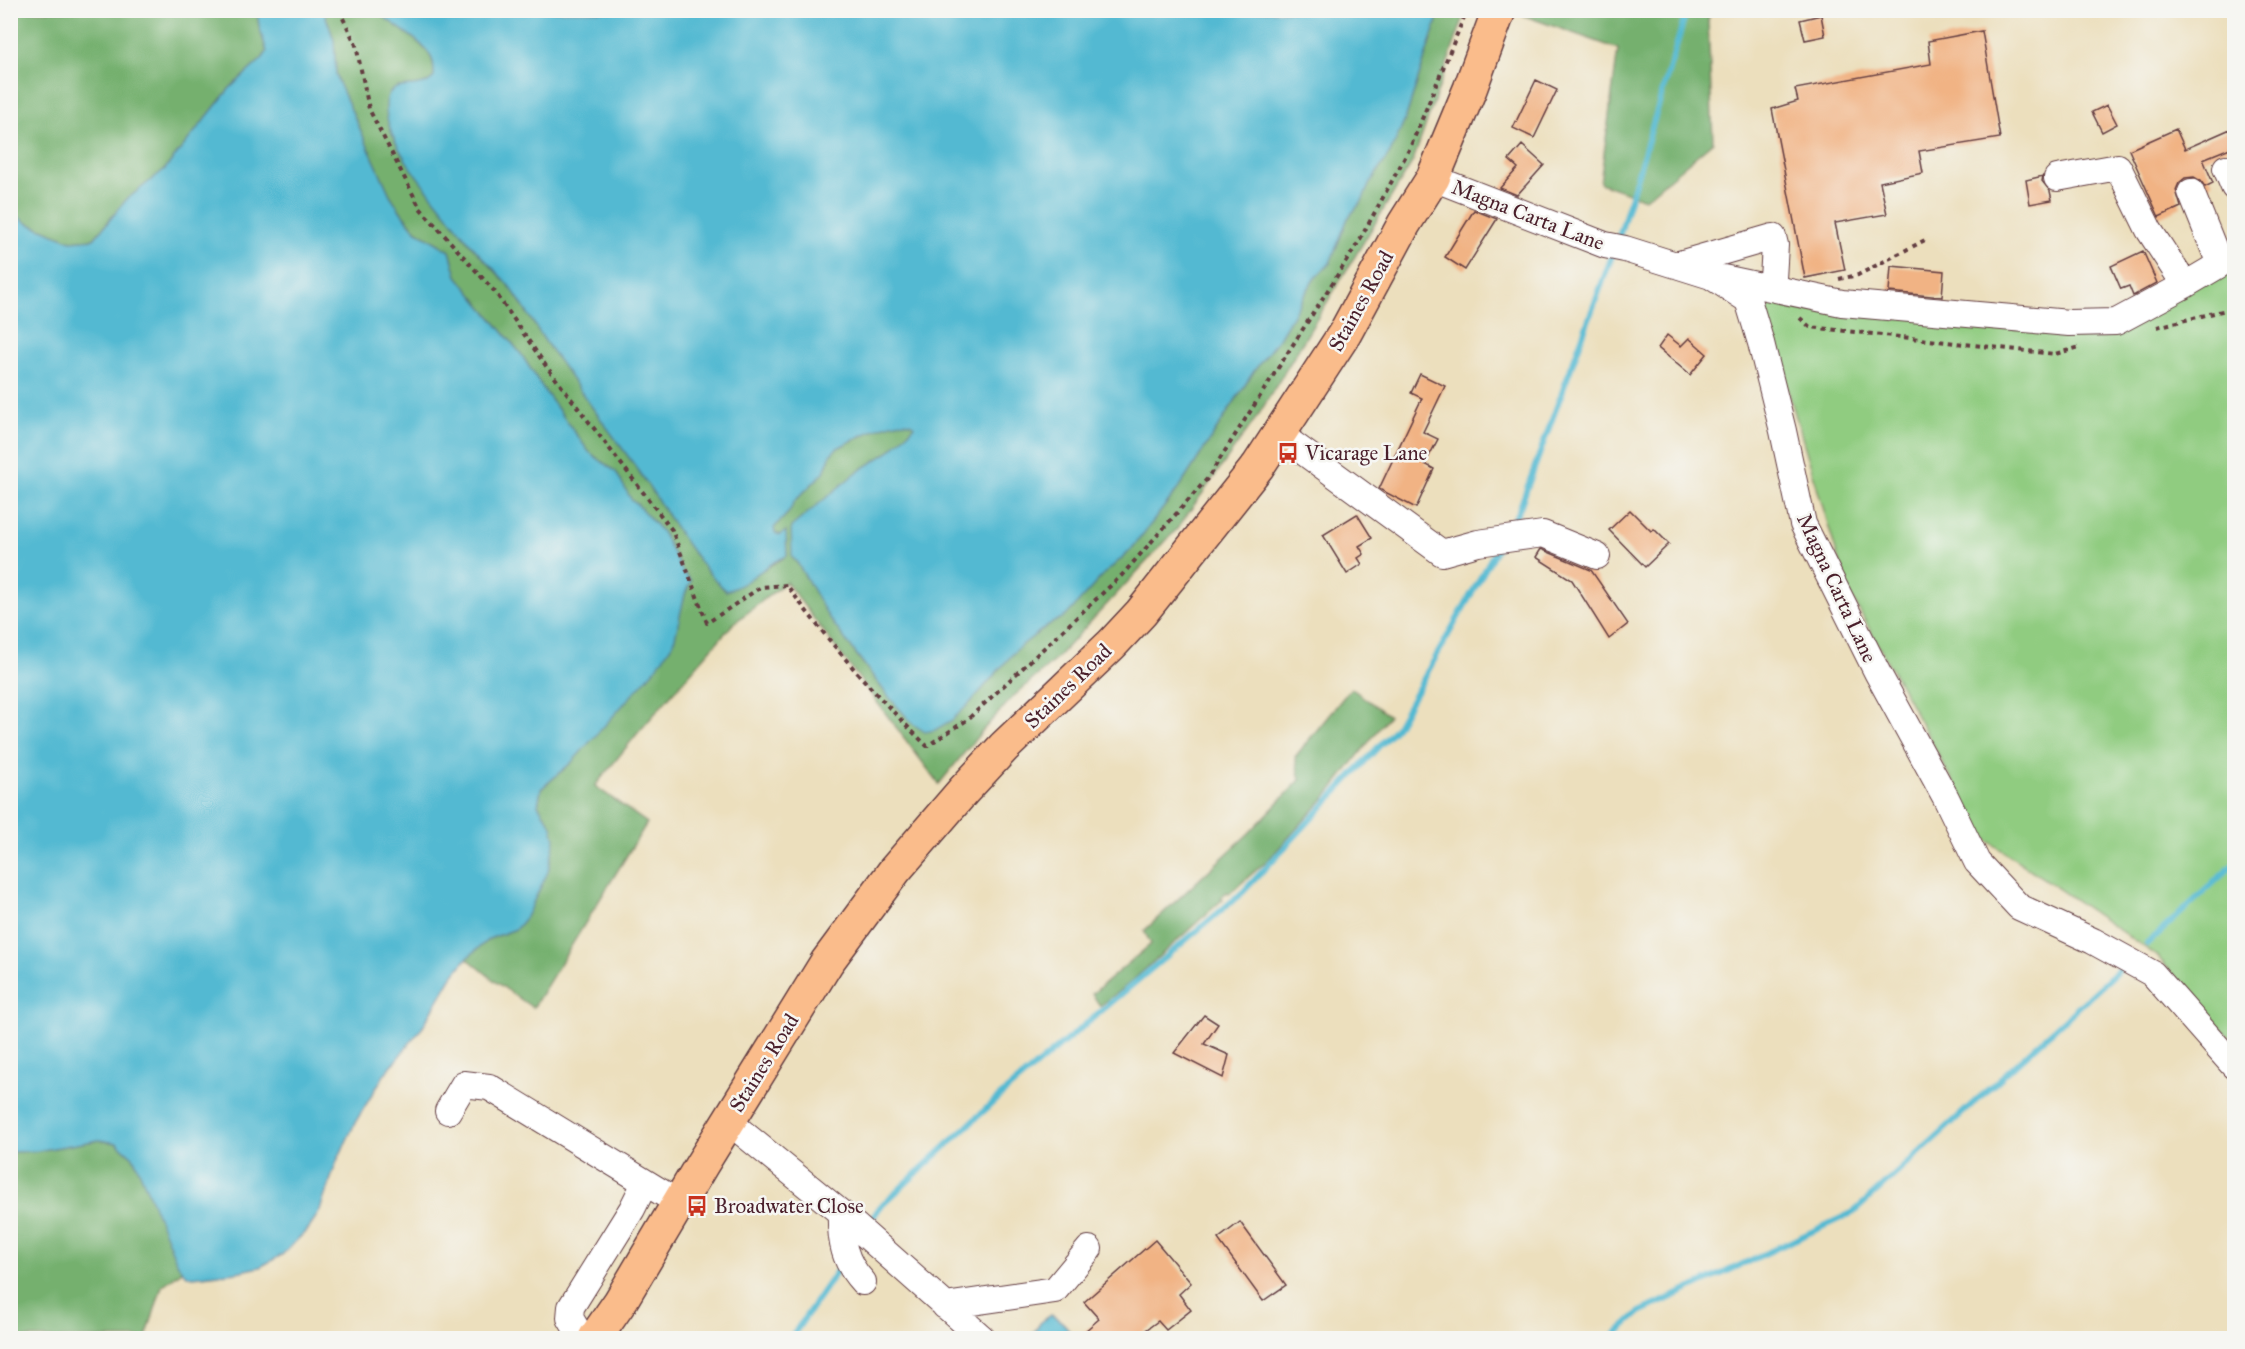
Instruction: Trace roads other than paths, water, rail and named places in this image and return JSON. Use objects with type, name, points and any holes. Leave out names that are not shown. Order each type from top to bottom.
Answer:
[{"type":"main road","name":"Staines Road","points":[[595,1338],[620,1302],[728,1121],[827,962],[895,870],[980,772],[1141,613],[1258,466],[1345,333],[1404,224],[1433,178],[1470,89],[1499,10]]},
{"type":"street","points":[[2057,178],[2118,167],[2149,230],[2185,285]]},
{"type":"street","name":"Magna Carta Lane","points":[[1433,178],[1615,247],[1711,276],[1748,300],[1780,420],[1803,524],[1877,672],[1946,798],[1977,862],[2019,907],[2093,941],[2154,974],[2235,1066]]},
{"type":"street","points":[[1711,276],[1842,303],[2069,323],[2116,322],[2227,260],[2191,192]]},
{"type":"street","points":[[1676,265],[1773,237],[1775,245],[1773,279],[1762,286]]},
{"type":"street","points":[[1279,434],[1442,553],[1478,543],[1543,534],[1597,556]]},
{"type":"street","points":[[448,1112],[464,1084],[489,1087],[679,1203]]},
{"type":"street","points":[[728,1121],[840,1213],[982,1338]]},
{"type":"street","points":[[582,1338],[570,1318],[571,1307],[632,1209],[645,1183]]},
{"type":"street","points":[[840,1213],[840,1231],[848,1263],[863,1282]]},
{"type":"street","points":[[945,1306],[1055,1290],[1089,1249]]},
{"type":"water","points":[[257,11],[324,11],[334,40],[336,74],[339,83],[390,195],[415,230],[450,251],[457,276],[521,354],[589,452],[616,472],[632,501],[662,532],[683,572],[691,581],[685,594],[674,642],[657,667],[572,762],[541,789],[538,805],[552,826],[555,839],[548,872],[526,917],[516,929],[489,939],[467,958],[451,978],[422,1028],[384,1075],[356,1121],[337,1161],[320,1210],[310,1227],[282,1255],[260,1267],[193,1277],[183,1272],[174,1256],[134,1158],[117,1143],[99,1140],[37,1151],[11,1152],[11,211],[27,223],[71,241],[94,239],[126,200],[165,169],[230,88],[262,59],[267,52]]},
{"type":"water","points":[[377,11],[1440,11],[1405,120],[1390,153],[1370,183],[1362,201],[1348,218],[1330,263],[1314,279],[1279,338],[1254,371],[1181,485],[1130,551],[1104,574],[1066,616],[1048,625],[1017,649],[952,720],[935,730],[925,732],[913,724],[888,696],[829,618],[792,557],[791,527],[857,472],[889,452],[915,426],[908,423],[888,425],[836,449],[831,454],[824,472],[794,502],[789,512],[774,528],[775,533],[780,535],[786,531],[787,556],[742,584],[726,591],[700,563],[635,466],[547,344],[513,291],[467,240],[409,165],[392,135],[386,106],[388,96],[397,88],[427,82],[434,77],[433,64],[430,55],[417,41]]},
{"type":"water","points":[[1051,1315],[1064,1324],[1071,1338],[1030,1338],[1041,1322]]},
{"type":"waterway","points":[[1618,240],[1687,10]]},
{"type":"waterway","points":[[1507,532],[1519,510],[1613,253]]},
{"type":"waterway","points":[[867,1226],[880,1207],[1000,1096],[1243,892],[1396,728],[1497,548]]},
{"type":"waterway","points":[[2147,944],[2234,864]]},
{"type":"waterway","points":[[1611,1338],[1640,1312],[1854,1212],[2119,970]]},
{"type":"waterway","points":[[791,1338],[843,1262]]},
{"type":"place","name":"Vicarage Lane","points":[[1288,453]]},
{"type":"place","name":"Broadwater Close","points":[[697,1206]]}]
